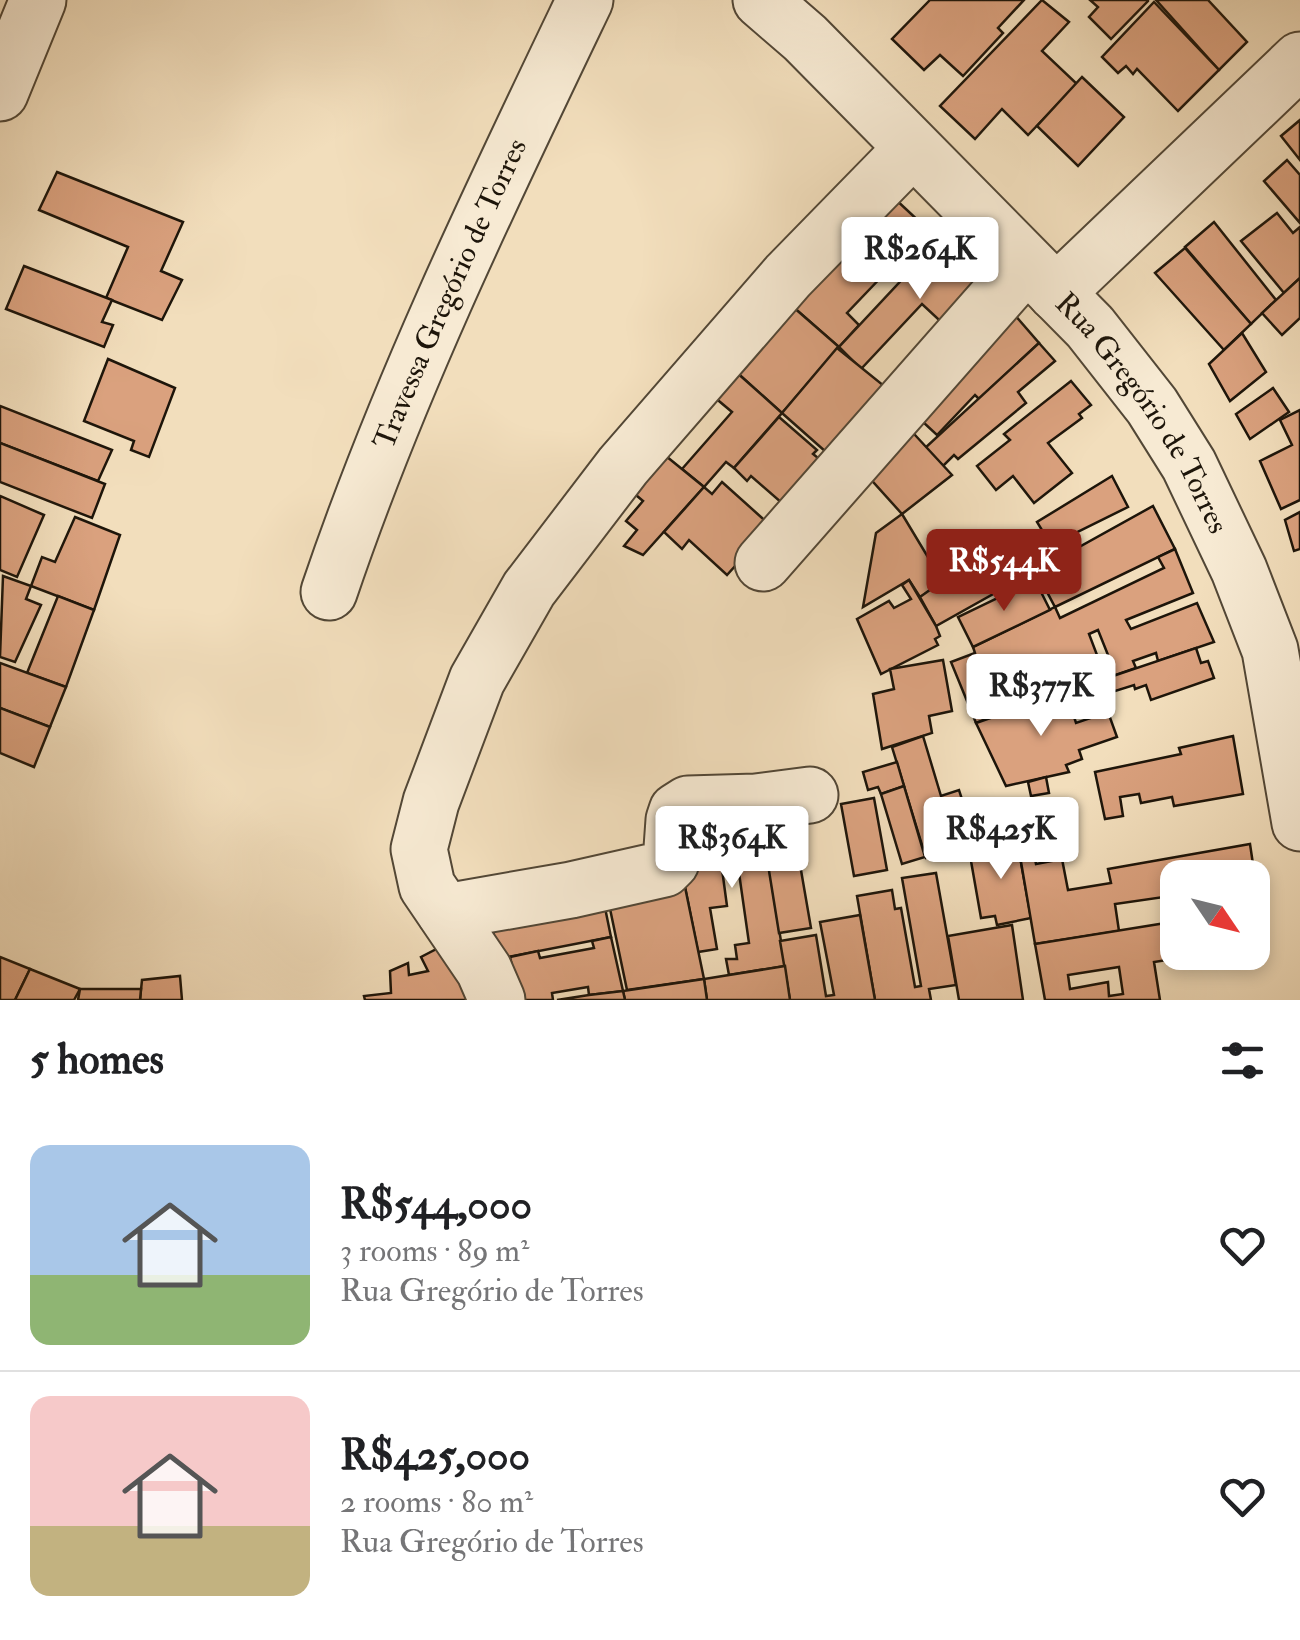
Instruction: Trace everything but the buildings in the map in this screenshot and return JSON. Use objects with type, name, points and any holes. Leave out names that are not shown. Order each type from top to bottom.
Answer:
[{"type":"street","points":[[2,87],[38,0]]},
{"type":"street","name":"Travessa Gregório de Torres","points":[[329,592],[365,484],[468,246],[585,0]]},
{"type":"street","name":"Rua Gregório de Torres","points":[[762,0],[1090,327],[1152,406],[1189,465],[1239,570],[1270,650],[1300,823]]},
{"type":"street","points":[[763,563],[1041,279],[1300,60]]},
{"type":"street","points":[[497,1000],[493,984],[427,886],[419,849],[431,802],[477,680],[529,588],[636,452],[788,276],[912,149]]},
{"type":"street","points":[[445,912],[664,869],[673,853],[674,820],[688,804],[756,802],[810,795]]}]
